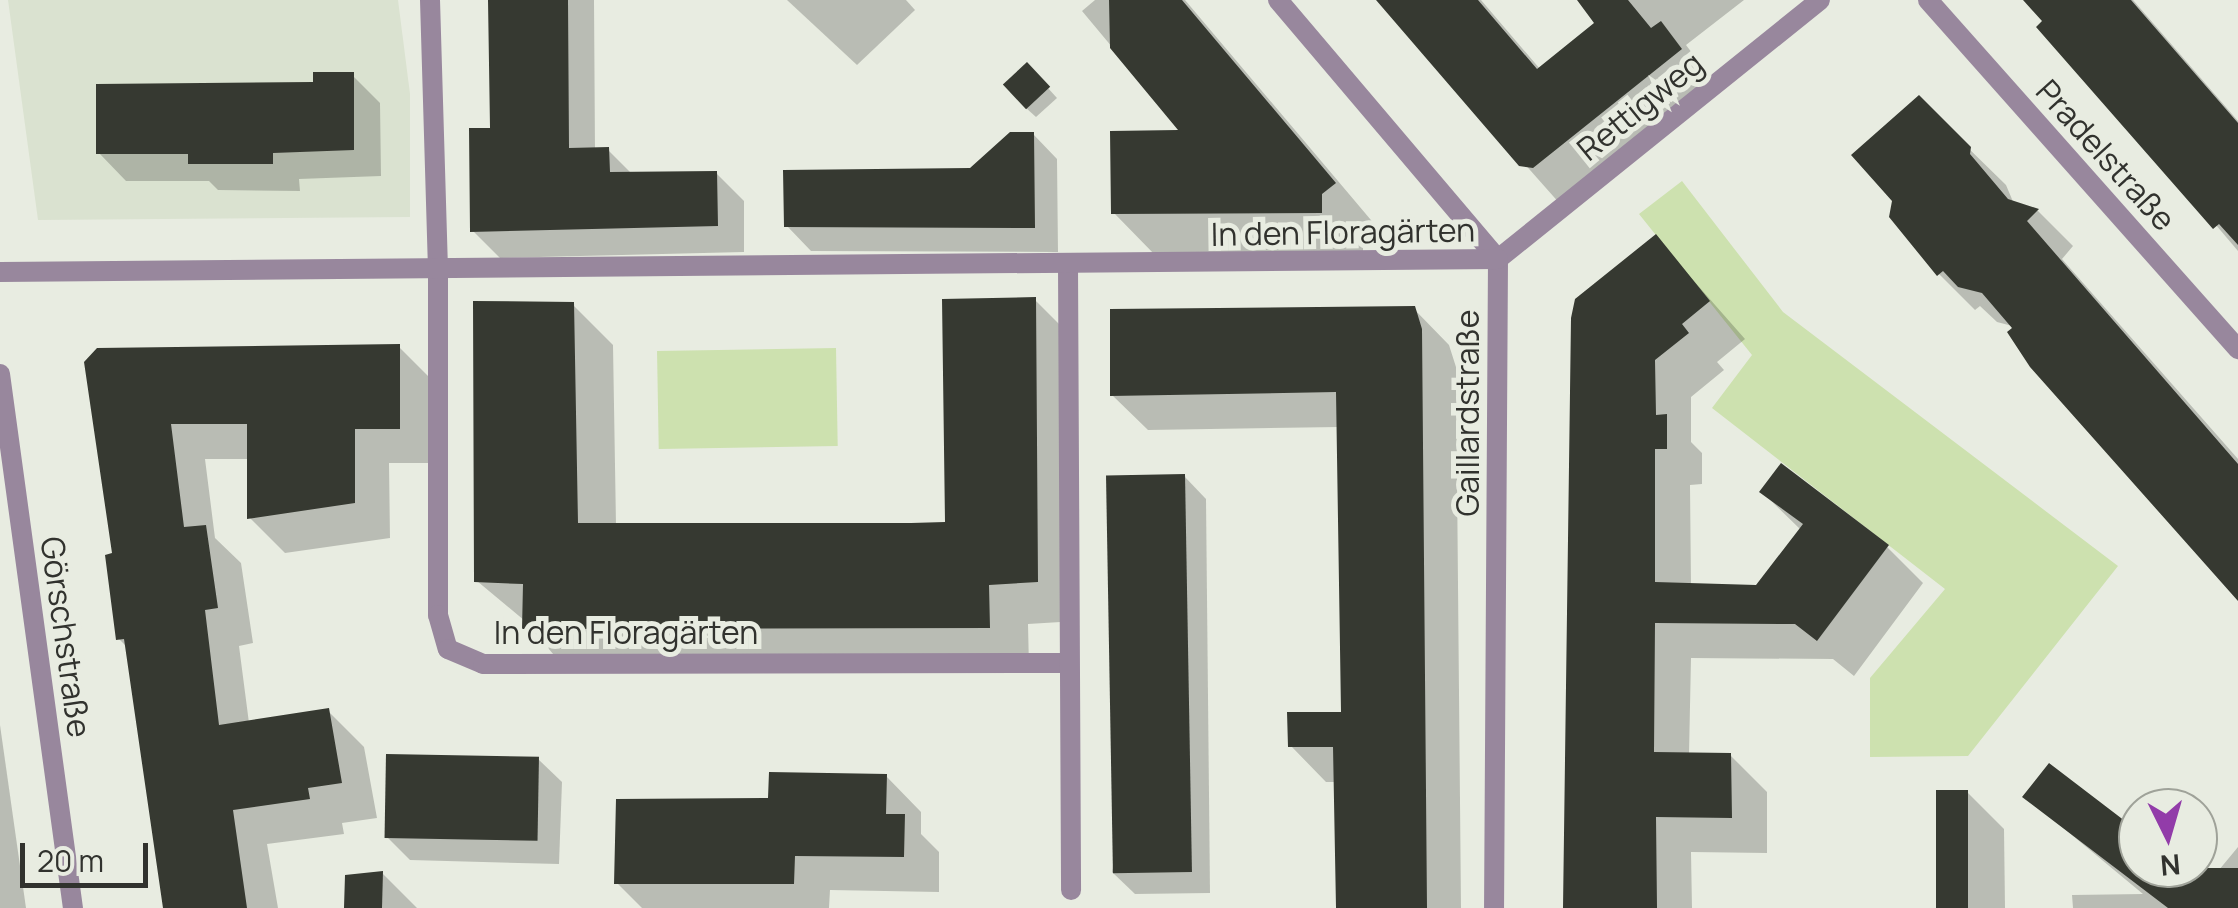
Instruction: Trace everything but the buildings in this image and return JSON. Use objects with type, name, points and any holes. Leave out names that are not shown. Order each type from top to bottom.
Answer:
[{"type":"street","name":"In den Floragärten","points":[[430,0],[438,268],[438,615],[448,649],[483,664],[1068,663]]},
{"type":"street","points":[[1278,0],[1498,259]]},
{"type":"street","name":"Rettigweg","points":[[1498,259],[1820,0]]},
{"type":"street","name":"Pradelstraße","points":[[1928,0],[2238,349]]},
{"type":"street","name":"In den Floragärten","points":[[0,272],[1498,259]]},
{"type":"street","name":"Gaillardstraße","points":[[1494,908],[1498,259]]},
{"type":"street","points":[[1068,265],[1071,890]]},
{"type":"street","name":"Görschstraße","points":[[0,374],[73,908]]},
{"type":"shaded area","points":[[8,0],[398,0],[410,94],[410,217],[38,220]]},
{"type":"green space","points":[[1682,181],[1783,312],[2118,566],[1968,756],[1870,757],[1870,678],[1945,589],[1712,408],[1752,355],[1639,214]]},
{"type":"green space","points":[[836,348],[838,446],[659,449],[657,351]]}]
